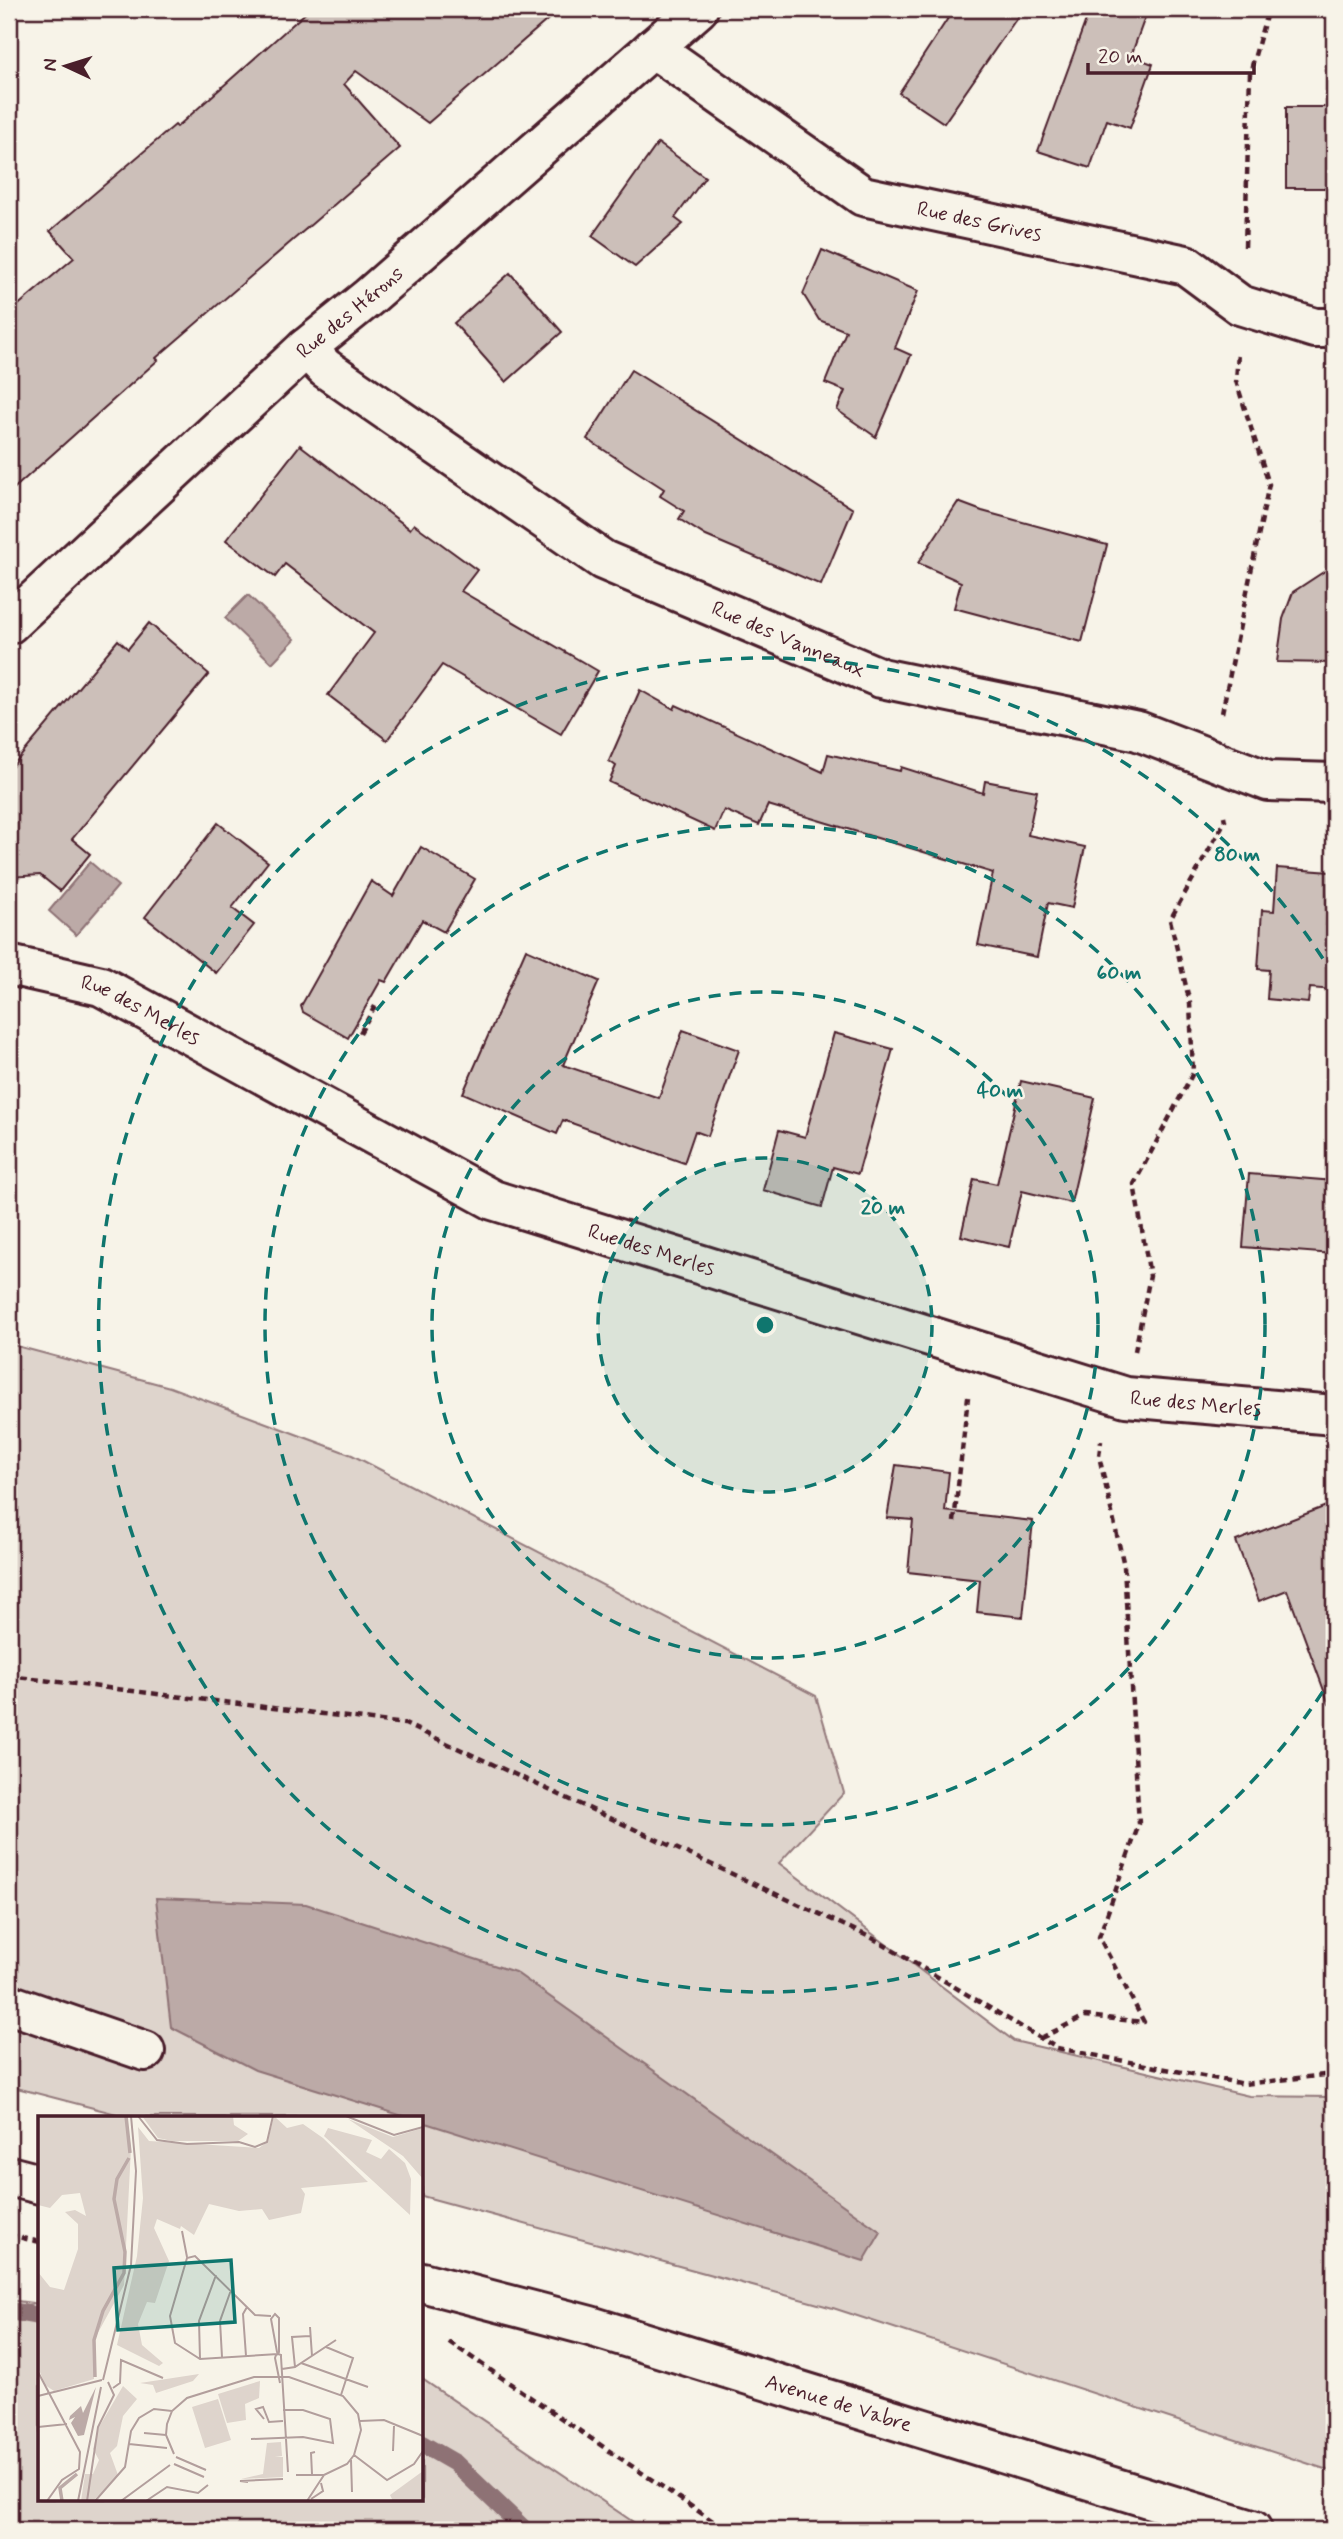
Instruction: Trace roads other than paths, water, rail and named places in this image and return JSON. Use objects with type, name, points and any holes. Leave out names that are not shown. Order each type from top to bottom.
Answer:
[{"type":"street","name":"Rue des Hérons","points":[[9,624],[306,348],[369,297],[698,9]]},
{"type":"street","name":"Rue des Grives","points":[[653,48],[863,196],[1186,265],[1240,305],[1315,328],[1334,328]]},
{"type":"street","name":"Rue des Vanneaux","points":[[306,348],[325,368],[603,560],[881,678],[1138,731],[1220,760],[1268,781],[1334,783]]},
{"type":"street","name":"Rue des Merles","points":[[9,965],[101,986],[493,1200],[1126,1397],[1334,1415]]},
{"type":"street","points":[[9,2004],[145,2051]]},
{"type":"street","points":[[9,2176],[38,2183]]},
{"type":"street","name":"Avenue de Vabre","points":[[424,2283],[590,2326],[1252,2530]]},
{"type":"waterway","points":[[9,2311],[38,2316]]},
{"type":"waterway","points":[[424,2445],[455,2463],[525,2530]]}]
